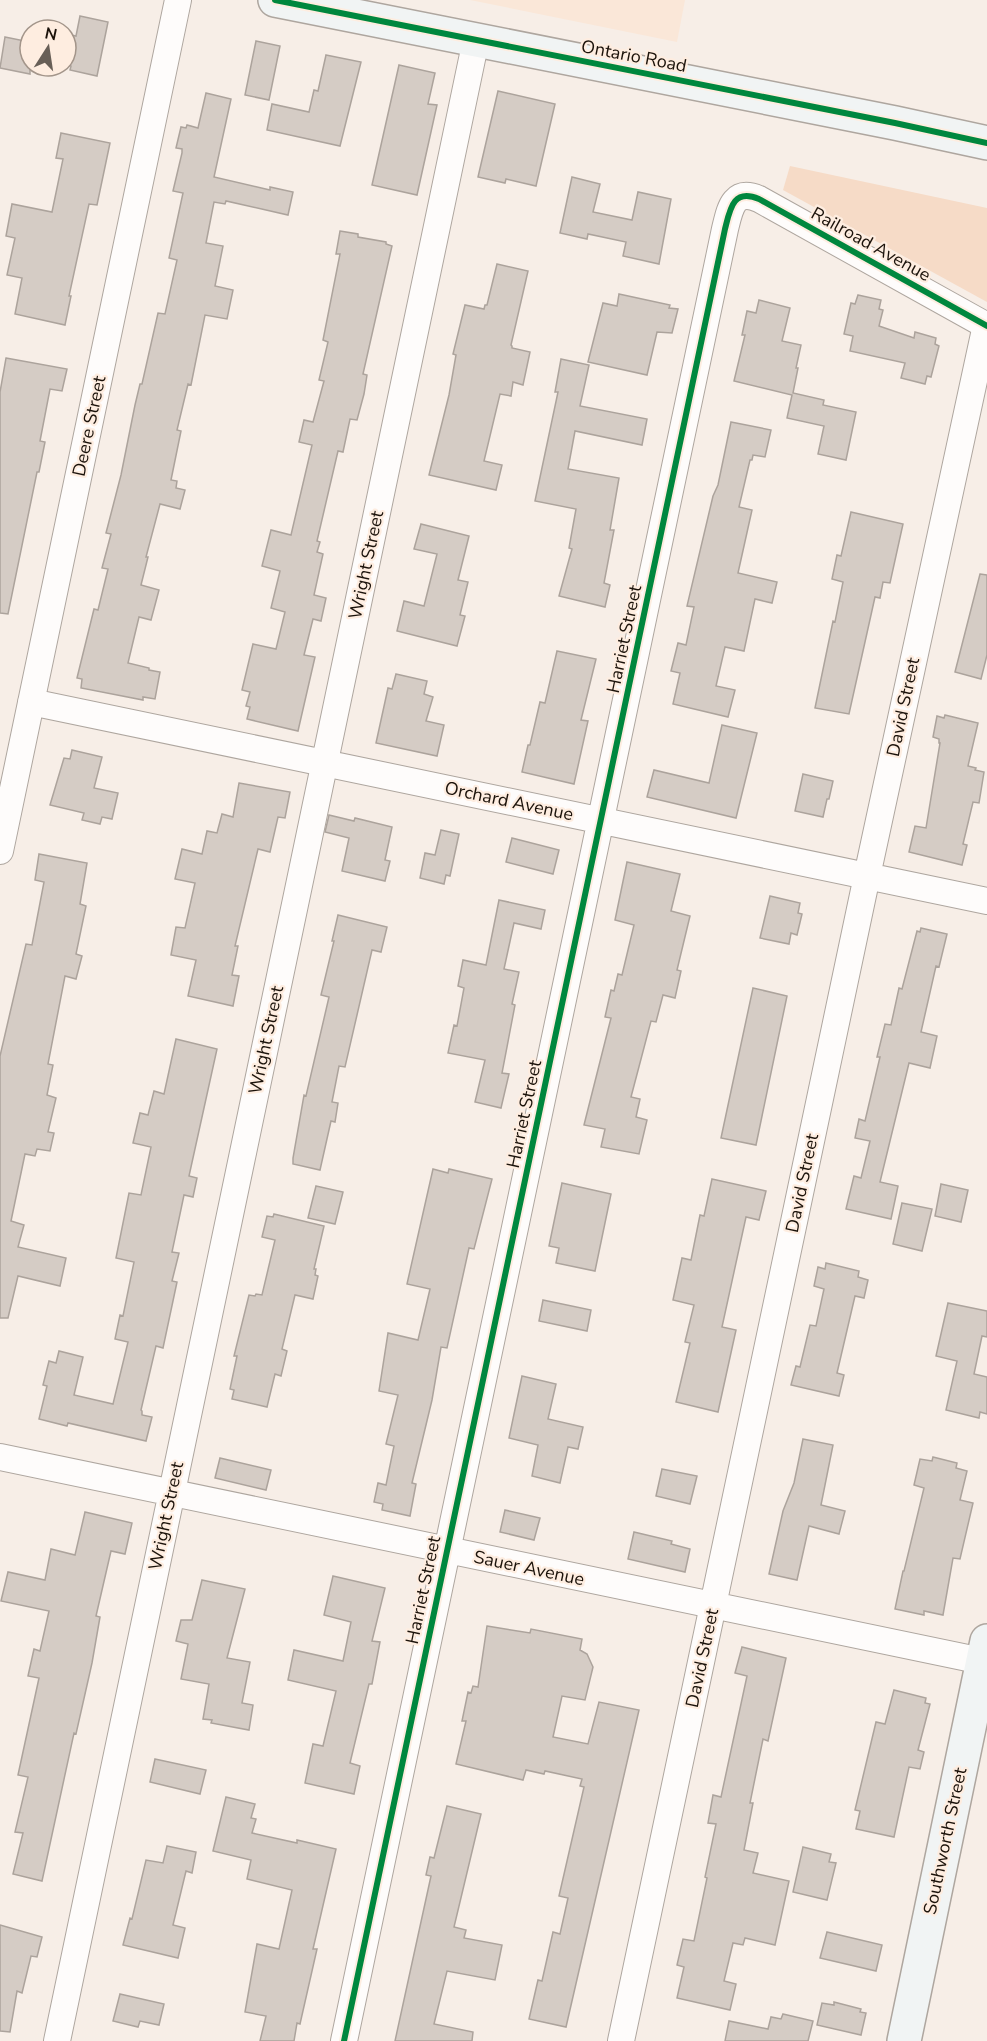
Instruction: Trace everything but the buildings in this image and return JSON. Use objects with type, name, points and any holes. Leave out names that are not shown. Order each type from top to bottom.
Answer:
[{"type":"main road","name":"Ontario Road","points":[[275,0],[987,143]]},
{"type":"main road","name":"Southworth Street","points":[[904,2041],[986,1655]]},
{"type":"street","name":"Deere Street","points":[[0,851],[178,0]]},
{"type":"street","name":"Wright Street","points":[[57,2041],[476,40]]},
{"type":"street","name":"Railroad Avenue","points":[[739,197],[749,194],[765,202],[986,326]]},
{"type":"street","name":"Harriet Street","points":[[344,2041],[725,230],[732,204],[739,197]]},
{"type":"street","name":"David Street","points":[[621,2041],[867,876],[986,326]]},
{"type":"street","name":"Orchard Avenue","points":[[31,702],[987,901]]},
{"type":"street","name":"Sauer Avenue","points":[[0,1457],[713,1606],[986,1655]]},
{"type":"shaded area","points":[[470,0],[685,0],[677,42]]},
{"type":"shaded area","points":[[790,166],[987,208],[987,302],[783,190]]},
{"type":"cycle path","points":[[275,0],[987,143]]},
{"type":"cycle path","points":[[344,2041],[731,208],[734,202],[743,196],[759,199],[987,326]]}]
